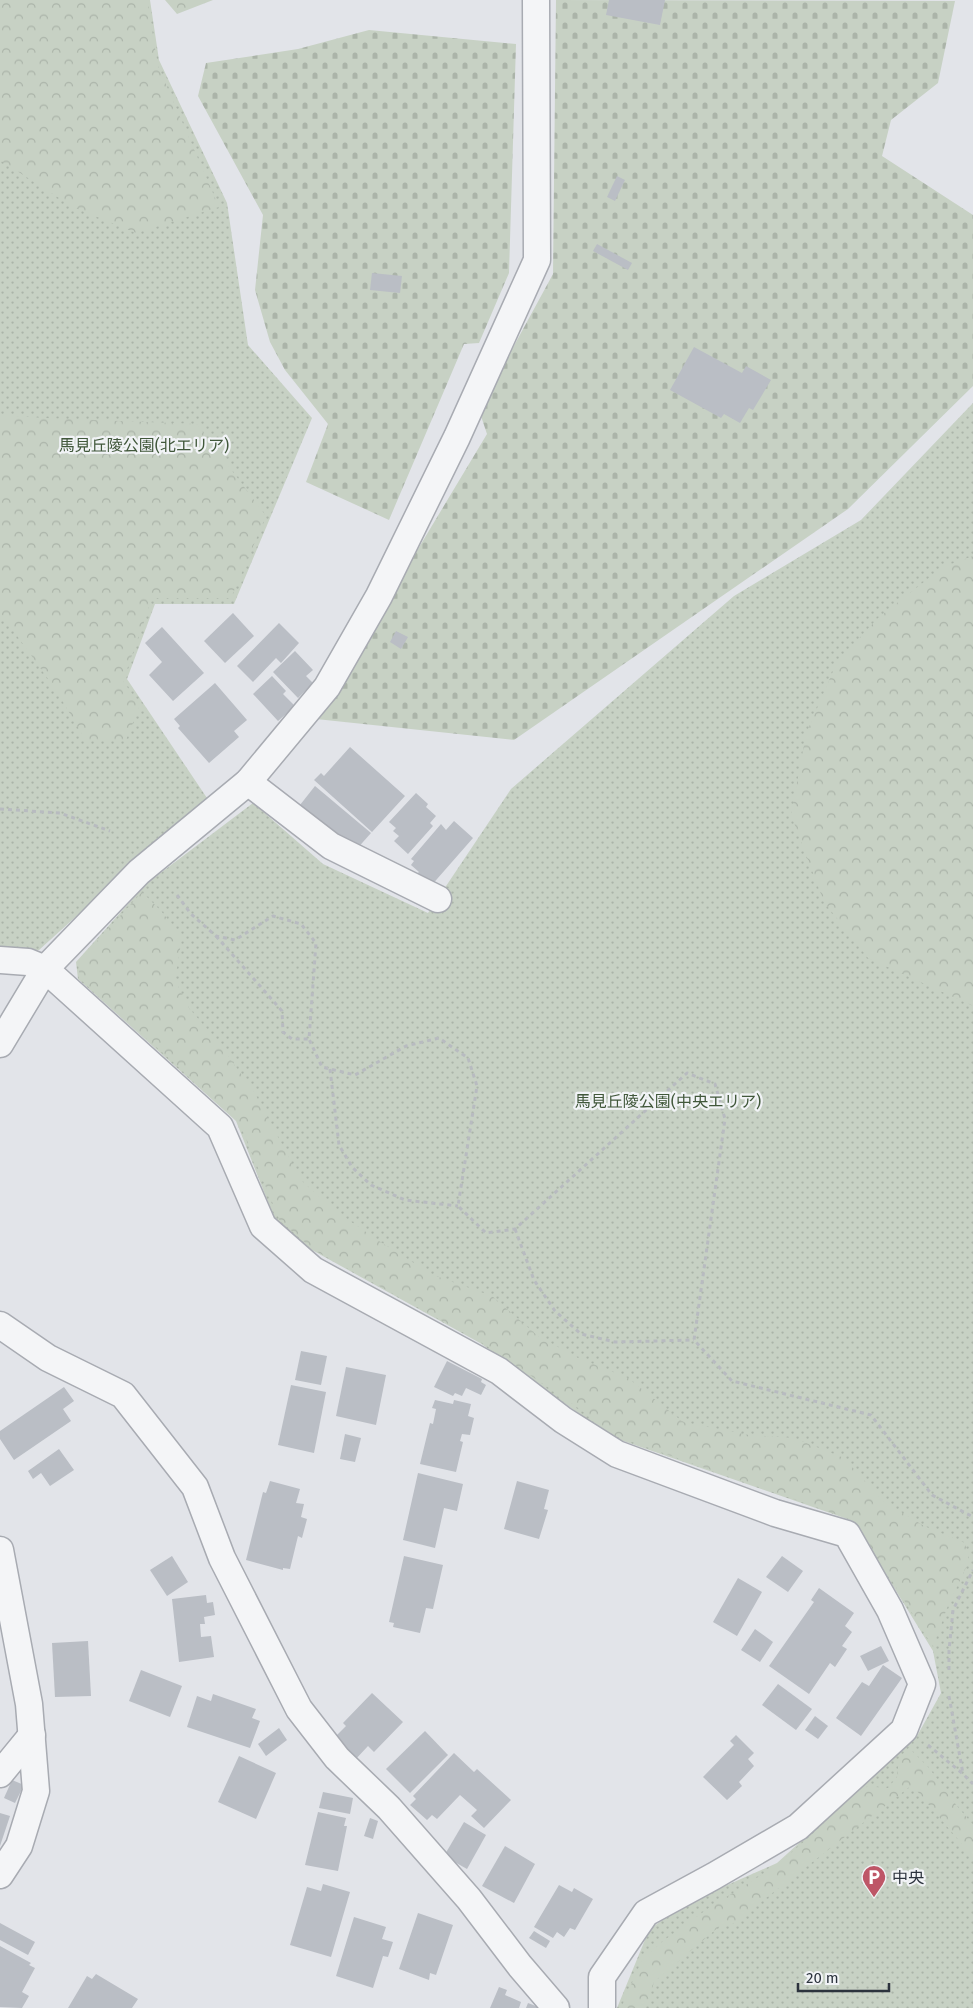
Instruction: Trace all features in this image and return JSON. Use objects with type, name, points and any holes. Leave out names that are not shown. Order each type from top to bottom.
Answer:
[{"type":"street","points":[[0,1044],[45,969],[139,872],[248,782],[327,687],[379,596],[457,437],[537,260],[536,0]]},
{"type":"street","points":[[248,782],[331,846],[438,899]]},
{"type":"street","points":[[0,960],[28,962],[45,969],[220,1127],[263,1226],[312,1270],[499,1371],[563,1420],[617,1454],[775,1514],[847,1534],[890,1610],[922,1684],[904,1730],[798,1827],[646,1914],[602,1977],[602,2008]]},
{"type":"street","points":[[0,1326],[48,1358],[123,1395],[195,1487],[222,1558],[299,1709],[337,1758],[389,1808],[469,1899],[520,1966],[556,2008]]},
{"type":"street","points":[[0,1550],[29,1704],[36,1791],[19,1846],[0,1875]]},
{"type":"street","points":[[0,1774],[32,1735]]},
{"type":"path","points":[[0,809],[60,813],[110,831]]},
{"type":"path","points":[[177,895],[191,914],[216,936],[282,1011],[282,1032],[292,1039],[309,1039]]},
{"type":"path","points":[[216,936],[235,940],[273,916],[301,924],[316,943],[309,1039],[322,1067],[355,1075],[406,1046],[439,1038],[468,1058],[477,1086],[458,1206]]},
{"type":"path","points":[[330,1069],[339,1145],[352,1167],[371,1186],[405,1200],[458,1206],[486,1233],[515,1228],[687,1073],[715,1084],[725,1119],[694,1340]]},
{"type":"path","points":[[515,1228],[534,1280],[555,1311],[581,1334],[615,1342],[694,1340],[732,1381],[871,1415],[932,1494],[973,1517]]},
{"type":"path","points":[[949,1677],[949,1651],[953,1610],[973,1570]]},
{"type":"path","points":[[949,1694],[963,1774]]},
{"type":"path","points":[[904,1730],[924,1742],[973,1784]]},
{"type":"green space","name":"馬見丘陵公園(北エリア)","points":[[0,0],[150,0],[159,60],[227,203],[248,345],[312,418],[234,604],[155,604],[127,679],[207,798],[39,950],[0,949]]},
{"type":"green space","points":[[0,0],[147,0],[158,66],[219,207],[136,233],[73,207],[0,160]]},
{"type":"green space","points":[[165,0],[213,0],[177,14]]},
{"type":"green space","points":[[556,0],[955,1],[938,83],[891,120],[882,156],[973,215],[973,386],[848,509],[514,740],[316,719],[487,434],[479,410],[553,274]]},
{"type":"green space","points":[[369,30],[516,44],[509,273],[479,343],[464,344],[389,520],[306,482],[328,424],[285,370],[270,342],[255,290],[263,215],[198,96],[206,63],[298,49]]},
{"type":"green space","name":"馬見丘陵公園(中央エリア)","points":[[973,403],[973,2008],[617,2008],[649,1930],[682,1905],[777,1863],[917,1736],[941,1693],[933,1651],[853,1521],[612,1437],[480,1343],[312,1250],[276,1222],[236,1121],[78,979],[76,962],[146,884],[253,803],[323,864],[428,913],[511,789],[734,596],[861,520]]},
{"type":"green space","points":[[0,415],[197,424],[266,516],[231,598],[152,598],[123,681],[140,705],[126,740],[86,741],[56,690],[0,612]]},
{"type":"green space","points":[[973,556],[973,1006],[868,958],[824,902],[791,815],[806,734],[837,662],[878,618],[943,567]]},
{"type":"green space","points":[[142,892],[161,911],[182,937],[175,980],[189,1008],[218,1042],[254,1092],[301,1180],[330,1207],[379,1241],[433,1275],[492,1296],[539,1337],[581,1359],[628,1378],[683,1422],[749,1435],[794,1438],[844,1458],[883,1501],[924,1526],[965,1543],[969,1561],[947,1608],[933,1647],[855,1521],[615,1436],[574,1405],[484,1344],[314,1250],[280,1221],[238,1120],[80,979],[78,962]]},
{"type":"green space","points":[[909,1748],[929,1768],[973,1825],[973,1857],[912,1785],[731,1925],[721,1925],[654,1982],[649,1998],[640,2008],[621,2008],[642,1960],[663,1941],[706,1910],[777,1865],[870,1784],[875,1787],[888,1788],[897,1777],[899,1758]]},
{"type":"building","points":[[609,0],[665,0],[660,25],[606,15]]},
{"type":"building","points":[[617,176],[625,180],[615,201],[607,197]]},
{"type":"building","points":[[597,244],[632,263],[628,270],[593,251]]},
{"type":"building","points":[[372,273],[402,276],[400,293],[370,290]]},
{"type":"building","points":[[694,347],[742,373],[746,366],[771,380],[753,410],[749,408],[740,423],[724,414],[721,418],[670,390]]},
{"type":"building","points":[[233,613],[254,636],[225,663],[204,641]]},
{"type":"building","points":[[279,623],[299,643],[281,663],[276,658],[253,682],[237,666]]},
{"type":"building","points":[[162,627],[204,673],[173,701],[149,675],[162,662],[145,643]]},
{"type":"building","points":[[396,631],[408,637],[401,649],[390,642]]},
{"type":"building","points":[[295,651],[313,670],[306,676],[313,683],[298,698],[273,672]]},
{"type":"building","points":[[272,676],[286,691],[283,694],[295,706],[278,721],[253,694]]},
{"type":"building","points":[[215,683],[247,720],[234,731],[239,737],[209,763],[178,728],[180,726],[174,719]]},
{"type":"building","points":[[350,747],[405,796],[372,832],[314,780],[321,773],[324,776]]},
{"type":"building","points":[[315,786],[371,833],[355,851],[300,805]]},
{"type":"building","points":[[416,793],[428,804],[426,807],[436,816],[430,823],[433,826],[408,854],[394,841],[399,836],[393,831],[396,828],[389,822]]},
{"type":"building","points":[[454,821],[473,838],[430,887],[415,875],[419,872],[411,865],[414,861],[411,859],[441,824],[446,830]]},
{"type":"building","points":[[301,1351],[327,1356],[321,1385],[295,1380]]},
{"type":"building","points":[[447,1361],[482,1379],[481,1382],[486,1385],[481,1395],[466,1388],[462,1396],[455,1393],[453,1396],[434,1387]]},
{"type":"building","points":[[346,1367],[386,1375],[376,1425],[336,1416]]},
{"type":"building","points":[[291,1385],[326,1392],[314,1453],[278,1445]]},
{"type":"building","points":[[64,1387],[74,1401],[63,1409],[71,1421],[14,1460],[0,1439],[0,1431]]},
{"type":"building","points":[[435,1400],[453,1404],[454,1400],[471,1404],[468,1416],[474,1418],[470,1435],[462,1434],[460,1441],[463,1442],[456,1472],[420,1464],[430,1423],[433,1424],[436,1409],[432,1408]]},
{"type":"building","points":[[345,1434],[361,1438],[355,1462],[340,1459]]},
{"type":"building","points":[[59,1449],[74,1470],[50,1486],[41,1473],[33,1479],[28,1471]]},
{"type":"building","points":[[418,1473],[463,1484],[457,1511],[444,1508],[435,1548],[403,1540]]},
{"type":"building","points":[[270,1481],[300,1489],[296,1503],[304,1504],[301,1517],[307,1519],[302,1538],[298,1536],[290,1569],[283,1568],[283,1570],[246,1560],[263,1492],[266,1493]]},
{"type":"building","points":[[517,1481],[549,1490],[544,1509],[548,1510],[539,1539],[504,1529]]},
{"type":"building","points":[[172,1556],[188,1582],[167,1596],[150,1570]]},
{"type":"building","points":[[404,1556],[443,1565],[433,1609],[426,1608],[420,1633],[393,1627],[394,1623],[389,1622]]},
{"type":"building","points":[[782,1556],[803,1571],[788,1592],[766,1577]]},
{"type":"building","points":[[738,1578],[762,1592],[737,1636],[713,1622]]},
{"type":"building","points":[[819,1588],[854,1613],[845,1626],[852,1632],[842,1646],[847,1649],[835,1667],[830,1663],[809,1694],[769,1666],[814,1602],[811,1600]]},
{"type":"building","points":[[206,1595],[207,1603],[213,1602],[215,1615],[204,1617],[205,1624],[200,1624],[201,1637],[211,1636],[214,1657],[179,1662],[172,1599]]},
{"type":"building","points":[[755,1629],[773,1642],[760,1662],[741,1650]]},
{"type":"building","points":[[88,1641],[91,1696],[55,1697],[52,1643]]},
{"type":"building","points":[[881,1646],[889,1661],[868,1671],[860,1656]]},
{"type":"building","points":[[883,1665],[902,1678],[861,1736],[836,1718],[862,1682],[869,1686]]},
{"type":"building","points":[[141,1670],[182,1686],[170,1717],[129,1701]]},
{"type":"building","points":[[778,1684],[812,1709],[796,1730],[762,1705]]},
{"type":"building","points":[[372,1693],[403,1722],[374,1752],[368,1746],[354,1761],[332,1740],[346,1726],[343,1723]]},
{"type":"building","points":[[213,1694],[256,1709],[252,1718],[260,1721],[250,1748],[187,1727],[197,1696],[211,1701]]},
{"type":"building","points":[[815,1716],[828,1726],[818,1739],[805,1730]]},
{"type":"building","points":[[279,1728],[287,1740],[266,1756],[258,1744]]},
{"type":"building","points":[[425,1731],[448,1755],[410,1793],[386,1769]]},
{"type":"building","points":[[736,1735],[754,1753],[748,1759],[754,1766],[739,1782],[742,1786],[727,1800],[703,1777],[734,1745],[730,1741]]},
{"type":"building","points":[[454,1753],[474,1772],[477,1769],[511,1800],[484,1828],[471,1816],[477,1810],[460,1795],[437,1819],[432,1815],[427,1820],[410,1805],[416,1799],[413,1796]]},
{"type":"building","points":[[239,1756],[276,1773],[256,1819],[218,1802]]},
{"type":"building","points":[[12,1780],[24,1785],[15,1803],[4,1798]]},
{"type":"building","points":[[323,1792],[353,1798],[350,1814],[319,1808]]},
{"type":"building","points":[[318,1812],[346,1818],[344,1826],[347,1826],[338,1871],[305,1865]]},
{"type":"building","points":[[0,1813],[10,1816],[0,1846]]},
{"type":"building","points":[[370,1818],[378,1821],[373,1839],[364,1836]]},
{"type":"building","points":[[464,1822],[486,1835],[467,1869],[444,1856]]},
{"type":"building","points":[[505,1846],[535,1864],[514,1903],[482,1886]]},
{"type":"building","points":[[323,1884],[350,1892],[331,1957],[290,1945],[307,1887],[321,1891]]},
{"type":"building","points":[[559,1885],[572,1892],[574,1888],[593,1899],[575,1930],[570,1928],[564,1937],[557,1932],[553,1938],[534,1927]]},
{"type":"building","points":[[418,1913],[453,1925],[436,1975],[430,1973],[429,1980],[399,1969]]},
{"type":"building","points":[[354,1917],[386,1927],[382,1939],[393,1942],[388,1957],[383,1956],[373,1988],[336,1976]]},
{"type":"building","points":[[0,1923],[35,1942],[28,1955],[0,1940]]},
{"type":"building","points":[[534,1931],[550,1941],[546,1948],[529,1938]]},
{"type":"building","points":[[0,1946],[31,1963],[29,1965],[35,1968],[22,1992],[29,1996],[22,2008],[0,2007]]},
{"type":"building","points":[[96,1974],[138,1999],[132,2008],[68,2008],[87,1976],[92,1979]]},
{"type":"building","points":[[499,1987],[507,1990],[505,1995],[521,2002],[519,2008],[490,2008]]},
{"type":"building","points":[[528,2003],[541,2008],[526,2008]]},
{"type":"place","name":"中央","points":[[874,1898]]}]
